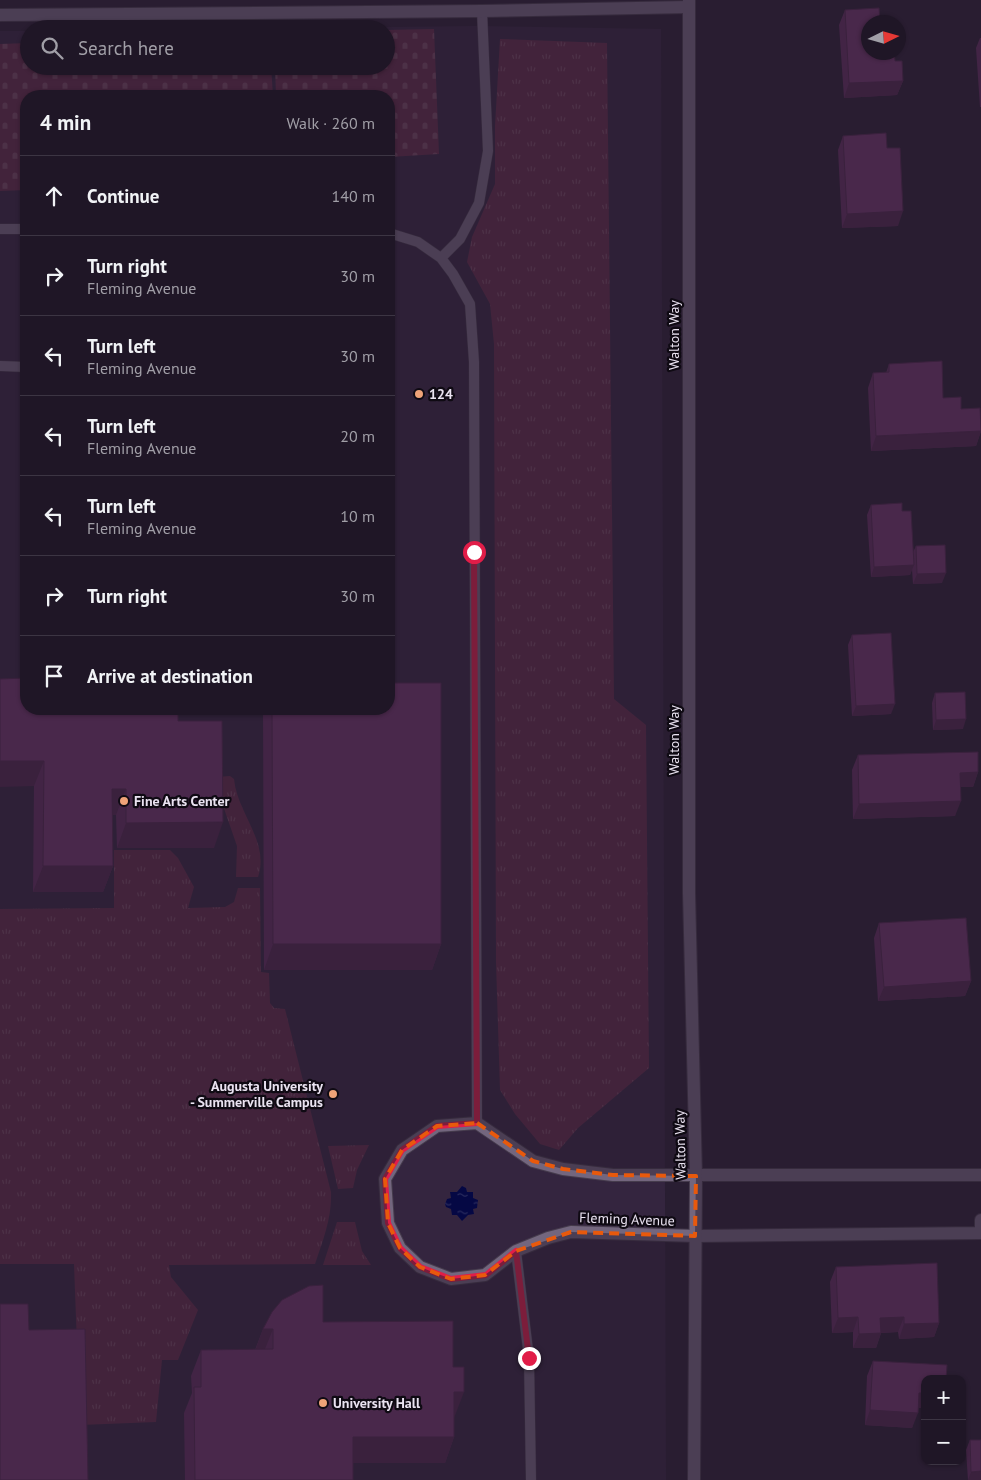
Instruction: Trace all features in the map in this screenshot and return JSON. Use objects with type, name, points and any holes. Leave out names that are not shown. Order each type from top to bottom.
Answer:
[{"type":"street","points":[[0,15],[482,11],[689,4]]},
{"type":"street","name":"Walton Way","points":[[689,4],[689,893],[696,1176],[694,1480]]},
{"type":"street","points":[[477,1123],[533,1161],[563,1169],[613,1175],[981,1175]]},
{"type":"street","name":"Fleming Avenue","points":[[477,1123],[437,1126],[402,1150],[385,1179],[388,1223],[400,1248],[420,1267],[451,1279],[486,1275],[516,1251],[548,1238],[571,1232],[695,1236],[981,1233],[981,1220]]},
{"type":"lane","points":[[441,258],[460,238],[479,203],[481,195],[488,151],[482,11]]},
{"type":"lane","points":[[0,229],[20,229]]},
{"type":"lane","points":[[395,235],[418,242],[441,258],[453,274],[470,304],[474,362],[477,1123]]},
{"type":"lane","points":[[2,366],[20,367]]},
{"type":"lane","points":[[516,1251],[529,1358],[531,1480]]},
{"type":"highlighted area","points":[[477,1123],[533,1161],[563,1169],[613,1175],[696,1176],[695,1236],[571,1232],[516,1251],[485,1275],[451,1279],[420,1267],[400,1248],[388,1223],[385,1179],[402,1150],[437,1126]]},
{"type":"shaded area","name":"Augusta University - Summerville Campus","points":[[475,26],[661,29],[666,1480],[0,1480],[0,31],[20,31],[20,75],[395,75],[395,27]]},
{"type":"green space","points":[[434,29],[439,154],[395,157],[395,90],[276,90],[275,75],[395,75],[395,30]]},
{"type":"green space","points":[[500,39],[607,43],[614,699],[646,725],[649,1068],[578,1128],[559,1150],[540,1144],[515,1114],[500,1090],[496,962],[494,344],[490,304],[467,262],[472,237],[495,184],[495,126]]},
{"type":"green space","points":[[20,43],[20,75],[272,75],[273,90],[20,90],[20,190],[0,191],[0,44]]},
{"type":"green space","points":[[230,776],[234,779],[236,792],[260,852],[261,864],[258,877],[236,877],[237,846],[220,797],[217,777]]},
{"type":"green space","points":[[114,850],[170,850],[178,858],[194,887],[188,908],[225,907],[234,902],[238,888],[260,888],[261,972],[269,973],[270,1003],[274,1008],[285,1009],[331,1192],[331,1202],[326,1229],[315,1264],[169,1265],[171,1277],[198,1310],[178,1360],[162,1360],[156,1422],[80,1425],[74,1264],[0,1264],[0,909],[114,908]]},
{"type":"green space","points":[[369,1145],[357,1170],[353,1188],[338,1189],[328,1146]]},
{"type":"green space","points":[[337,1222],[355,1222],[362,1251],[371,1265],[323,1265]]},
{"type":"water","points":[[462,1186],[466,1188],[467,1192],[473,1192],[473,1198],[478,1200],[477,1208],[473,1209],[474,1214],[468,1215],[462,1221],[457,1215],[452,1215],[451,1209],[446,1207],[445,1204],[447,1199],[451,1198],[450,1192],[457,1192]]},
{"type":"building","points":[[879,8],[880,15],[861,15],[861,60],[902,61],[903,81],[849,83],[845,10]]},
{"type":"building","points":[[886,133],[887,148],[900,148],[903,211],[847,214],[843,136]]},
{"type":"building","points":[[942,361],[943,398],[961,397],[961,409],[980,408],[981,431],[876,436],[873,373],[889,372],[889,364]]},
{"type":"building","points":[[902,503],[902,511],[911,511],[914,565],[874,567],[871,505]]},
{"type":"building","points":[[945,545],[946,573],[917,574],[916,546]]},
{"type":"building","points":[[891,633],[895,704],[856,706],[852,635]]},
{"type":"building","name":"Fine Arts Center","points":[[20,678],[20,715],[178,715],[178,721],[222,721],[223,822],[126,823],[126,789],[112,789],[113,866],[43,866],[44,761],[0,761],[0,679]]},
{"type":"building","points":[[395,683],[441,683],[441,944],[273,944],[272,715],[395,715]]},
{"type":"building","points":[[965,692],[966,719],[936,720],[935,693]]},
{"type":"building","points":[[978,752],[978,772],[960,773],[961,801],[859,804],[858,755]]},
{"type":"building","points":[[966,918],[971,981],[884,987],[879,923]]},
{"type":"building","points":[[937,1263],[939,1323],[904,1324],[904,1317],[880,1318],[881,1333],[859,1334],[858,1317],[838,1318],[836,1267]]},
{"type":"building","name":"University Hall","points":[[323,1285],[323,1322],[453,1321],[453,1367],[464,1367],[464,1392],[454,1392],[454,1437],[353,1437],[353,1480],[195,1480],[194,1387],[201,1387],[201,1350],[273,1349],[273,1329],[263,1329],[272,1312],[282,1300],[309,1286]]},
{"type":"building","points":[[0,1304],[28,1304],[29,1330],[85,1329],[88,1480],[0,1480]]},
{"type":"building","points":[[873,1361],[947,1365],[946,1375],[921,1375],[918,1413],[870,1410]]},
{"type":"building","points":[[970,1440],[981,1440],[981,1471],[971,1472]]},
{"type":"place","name":"124","points":[[419,394]]},
{"type":"place","name":"Fine Arts Center","points":[[124,801]]},
{"type":"place","name":"Augusta University - Summerville Campus","points":[[333,1094]]},
{"type":"place","name":"University Hall","points":[[323,1403]]},
{"type":"route","points":[[474,552],[477,1123],[437,1126],[402,1150],[385,1179],[388,1223],[400,1248],[420,1267],[451,1279],[486,1275],[516,1251],[529,1358]]}]
